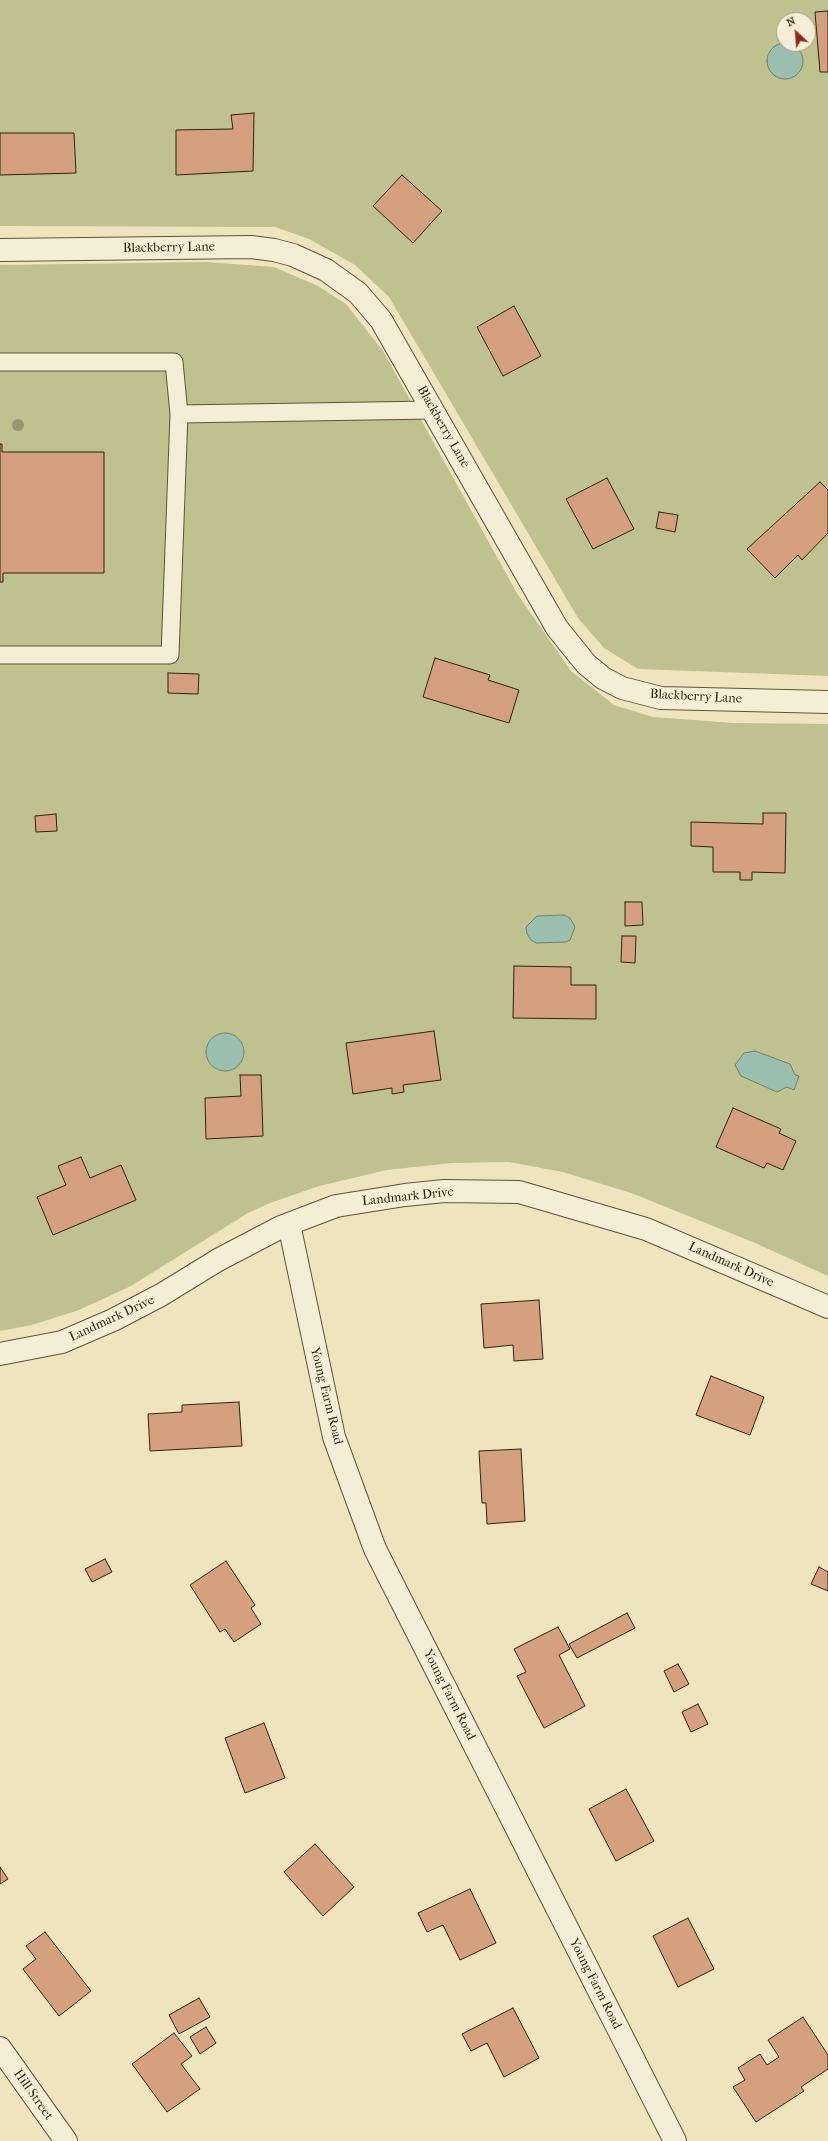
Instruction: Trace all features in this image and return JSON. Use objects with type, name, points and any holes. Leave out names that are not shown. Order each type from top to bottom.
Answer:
[{"type":"street","name":"Blackberry Lane","points":[[0,250],[251,247],[274,250],[293,255],[316,265],[344,281],[372,307],[391,335],[557,628],[583,661],[603,678],[622,688],[661,698],[828,702]]},
{"type":"street","name":"Landmark Drive","points":[[0,1354],[62,1342],[112,1320],[161,1295],[218,1260],[289,1224],[336,1206],[405,1195],[444,1191],[519,1192],[653,1231],[828,1307]]},
{"type":"street","name":"Young Farm Road","points":[[289,1224],[334,1437],[375,1549],[675,2141]]},
{"type":"street","name":"Hill Street","points":[[0,2048],[66,2141]]},
{"type":"lane","points":[[0,362],[174,362],[179,414],[170,655],[0,655]]},
{"type":"lane","points":[[179,414],[433,410]]},
{"type":"green space","points":[[0,0],[828,0],[828,676],[638,669],[604,648],[578,618],[389,297],[355,265],[309,239],[275,227],[0,226]]},
{"type":"green space","points":[[207,262],[274,267],[318,286],[346,304],[383,351],[518,595],[571,671],[614,705],[653,717],[733,723],[828,724],[828,1276],[755,1243],[634,1194],[563,1172],[509,1162],[452,1163],[387,1170],[319,1186],[270,1203],[248,1213],[131,1286],[79,1310],[32,1325],[0,1331],[0,265]]},
{"type":"shaded area","points":[[776,46],[776,52],[800,52],[803,61],[800,71],[795,76],[785,79],[775,76],[770,71],[767,61],[770,51]]},
{"type":"shaded area","points":[[564,915],[570,918],[575,927],[570,940],[566,942],[536,943],[531,940],[527,934],[526,927],[537,916]]},
{"type":"shaded area","points":[[225,1033],[235,1036],[241,1042],[244,1052],[241,1062],[235,1068],[225,1071],[215,1068],[209,1062],[206,1052],[209,1042],[215,1036]]},
{"type":"shaded area","points":[[755,1051],[790,1064],[795,1075],[799,1076],[794,1090],[787,1087],[777,1092],[741,1076],[735,1065],[744,1053]]},
{"type":"building","points":[[828,11],[828,72],[820,72],[815,12]]},
{"type":"building","points":[[254,113],[253,171],[176,175],[176,130],[233,129],[231,115]]},
{"type":"building","points":[[0,133],[74,133],[76,173],[0,175]]},
{"type":"building","points":[[402,175],[442,211],[413,243],[373,206]]},
{"type":"building","points":[[514,306],[541,356],[503,376],[477,327]]},
{"type":"building","points":[[0,444],[2,444],[2,452],[104,452],[104,573],[3,573],[3,582],[0,582]]},
{"type":"building","points":[[607,478],[634,529],[593,549],[566,499]]},
{"type":"building","points":[[820,482],[828,490],[828,533],[802,560],[798,555],[775,578],[747,549]]},
{"type":"building","points":[[659,512],[678,515],[675,532],[656,528]]},
{"type":"building","points":[[435,658],[490,675],[488,680],[519,690],[509,723],[423,697]]},
{"type":"building","points":[[168,673],[199,674],[198,694],[168,693]]},
{"type":"building","points":[[763,813],[786,813],[785,873],[752,872],[752,880],[740,880],[740,872],[713,872],[713,847],[691,846],[691,822],[763,824]]},
{"type":"building","points":[[56,814],[57,831],[36,832],[35,816]]},
{"type":"building","points":[[625,902],[642,902],[643,925],[625,926]]},
{"type":"building","points":[[622,936],[636,936],[635,963],[621,962]]},
{"type":"building","points":[[514,966],[571,967],[571,985],[596,985],[596,1019],[513,1018]]},
{"type":"building","points":[[434,1031],[441,1080],[403,1085],[404,1092],[392,1094],[392,1088],[353,1094],[346,1043]]},
{"type":"building","points":[[240,1075],[261,1075],[263,1136],[206,1139],[205,1098],[241,1096]]},
{"type":"building","points":[[733,1108],[781,1129],[779,1133],[796,1141],[783,1170],[767,1163],[764,1168],[716,1147]]},
{"type":"building","points":[[81,1157],[90,1178],[121,1165],[136,1200],[53,1235],[37,1197],[66,1185],[58,1166]]},
{"type":"building","points":[[539,1300],[543,1359],[514,1361],[513,1345],[484,1348],[481,1304]]},
{"type":"building","points":[[711,1376],[764,1397],[750,1435],[696,1415]]},
{"type":"building","points":[[239,1402],[242,1446],[150,1451],[148,1414],[182,1412],[182,1405]]},
{"type":"building","points":[[521,1449],[525,1521],[487,1524],[486,1503],[482,1503],[479,1451]]},
{"type":"building","points":[[105,1559],[112,1572],[92,1582],[85,1569]]},
{"type":"building","points":[[226,1561],[255,1605],[251,1608],[261,1624],[234,1642],[225,1629],[220,1632],[190,1585]]},
{"type":"building","points":[[819,1567],[828,1572],[828,1591],[811,1584]]},
{"type":"building","points":[[627,1613],[635,1628],[577,1658],[569,1644]]},
{"type":"building","points":[[558,1627],[570,1649],[559,1655],[585,1706],[544,1728],[517,1676],[526,1672],[514,1649]]},
{"type":"building","points":[[678,1664],[689,1684],[674,1692],[664,1671]]},
{"type":"building","points":[[698,1704],[708,1724],[691,1732],[682,1712]]},
{"type":"building","points":[[264,1723],[285,1778],[245,1793],[225,1738]]},
{"type":"building","points":[[626,1789],[654,1841],[616,1861],[589,1809]]},
{"type":"building","points":[[315,1844],[354,1887],[323,1916],[284,1872]]},
{"type":"building","points":[[0,1867],[8,1879],[0,1884]]},
{"type":"building","points":[[470,1889],[496,1943],[460,1960],[443,1925],[427,1932],[418,1913]]},
{"type":"building","points":[[688,1918],[714,1969],[678,1987],[653,1936]]},
{"type":"building","points":[[45,1932],[91,1991],[59,2016],[23,1969],[36,1959],[26,1946]]},
{"type":"building","points":[[199,1998],[210,2017],[179,2034],[169,2015]]},
{"type":"building","points":[[513,2008],[539,2058],[504,2077],[487,2043],[471,2051],[462,2034]]},
{"type":"building","points":[[803,2017],[828,2055],[828,2069],[801,2087],[804,2091],[756,2122],[733,2087],[745,2080],[738,2068],[760,2054],[767,2065],[779,2057],[768,2040]]},
{"type":"building","points":[[206,2027],[216,2043],[200,2054],[190,2037]]},
{"type":"building","points":[[174,2033],[192,2056],[181,2064],[200,2089],[167,2112],[132,2064]]}]
